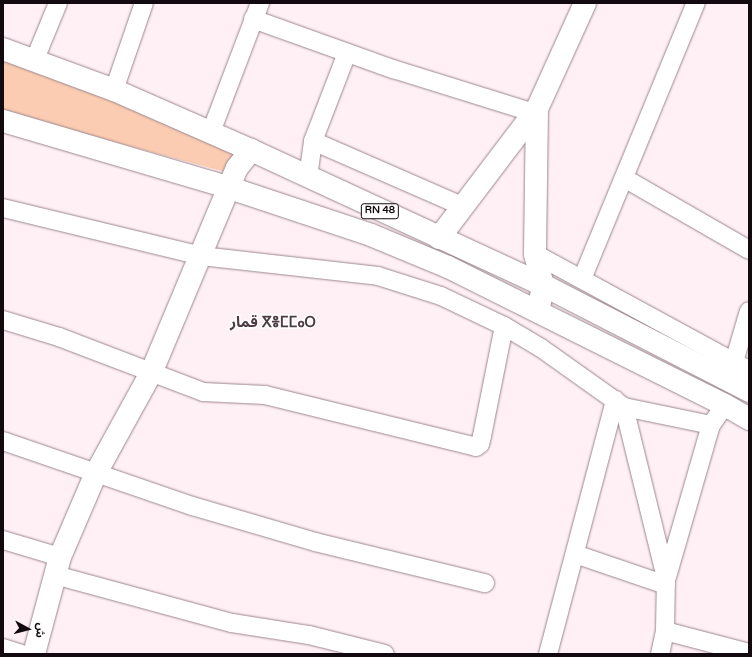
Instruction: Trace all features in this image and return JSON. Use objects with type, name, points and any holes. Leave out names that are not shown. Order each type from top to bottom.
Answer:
[{"type":"main road","points":[[439,238],[536,111],[585,3]]},
{"type":"main road","name":"RN 48","points":[[3,49],[35,59],[114,90],[252,150],[439,238],[742,377]]},
{"type":"main road","points":[[536,111],[535,254],[543,285],[538,312]]},
{"type":"main road","name":"RN 48","points":[[3,121],[230,188],[371,235],[448,267],[726,405],[749,419]]},
{"type":"main road","points":[[34,654],[57,566],[96,472],[152,371],[230,188],[237,168],[252,150]]},
{"type":"street","points":[[35,59],[58,3]]},
{"type":"street","points":[[114,90],[144,3]]},
{"type":"street","points":[[582,279],[696,3]]},
{"type":"street","points":[[211,132],[256,11],[347,53],[536,111]]},
{"type":"street","points":[[308,177],[313,141],[347,53]]},
{"type":"street","points":[[313,141],[462,206]]},
{"type":"street","points":[[624,178],[749,250]]},
{"type":"street","points":[[3,208],[201,256],[378,276],[441,296],[504,326],[619,403],[711,425]]},
{"type":"street","points":[[535,254],[582,279],[742,377],[749,311]]},
{"type":"street","points":[[3,320],[152,371],[203,392],[265,395],[476,447],[480,444],[482,436],[504,326]]},
{"type":"street","points":[[548,654],[575,554],[619,403]]},
{"type":"street","points":[[619,403],[666,581]]},
{"type":"street","points":[[660,654],[665,631],[666,581],[711,425],[726,405]]},
{"type":"street","points":[[3,441],[192,506],[315,542],[485,583]]},
{"type":"street","points":[[3,540],[57,566],[232,624],[309,635],[385,654]]},
{"type":"street","points":[[575,554],[666,581]]},
{"type":"street","points":[[665,631],[749,653]]},
{"type":"street","points":[[3,648],[22,654]]},
{"type":"shaded area","points":[[3,59],[116,95],[236,150],[229,173],[3,112]]},
{"type":"district","name":"قمار ⴳⴻⵎⵎⴰⵔ","points":[[273,323]]}]
